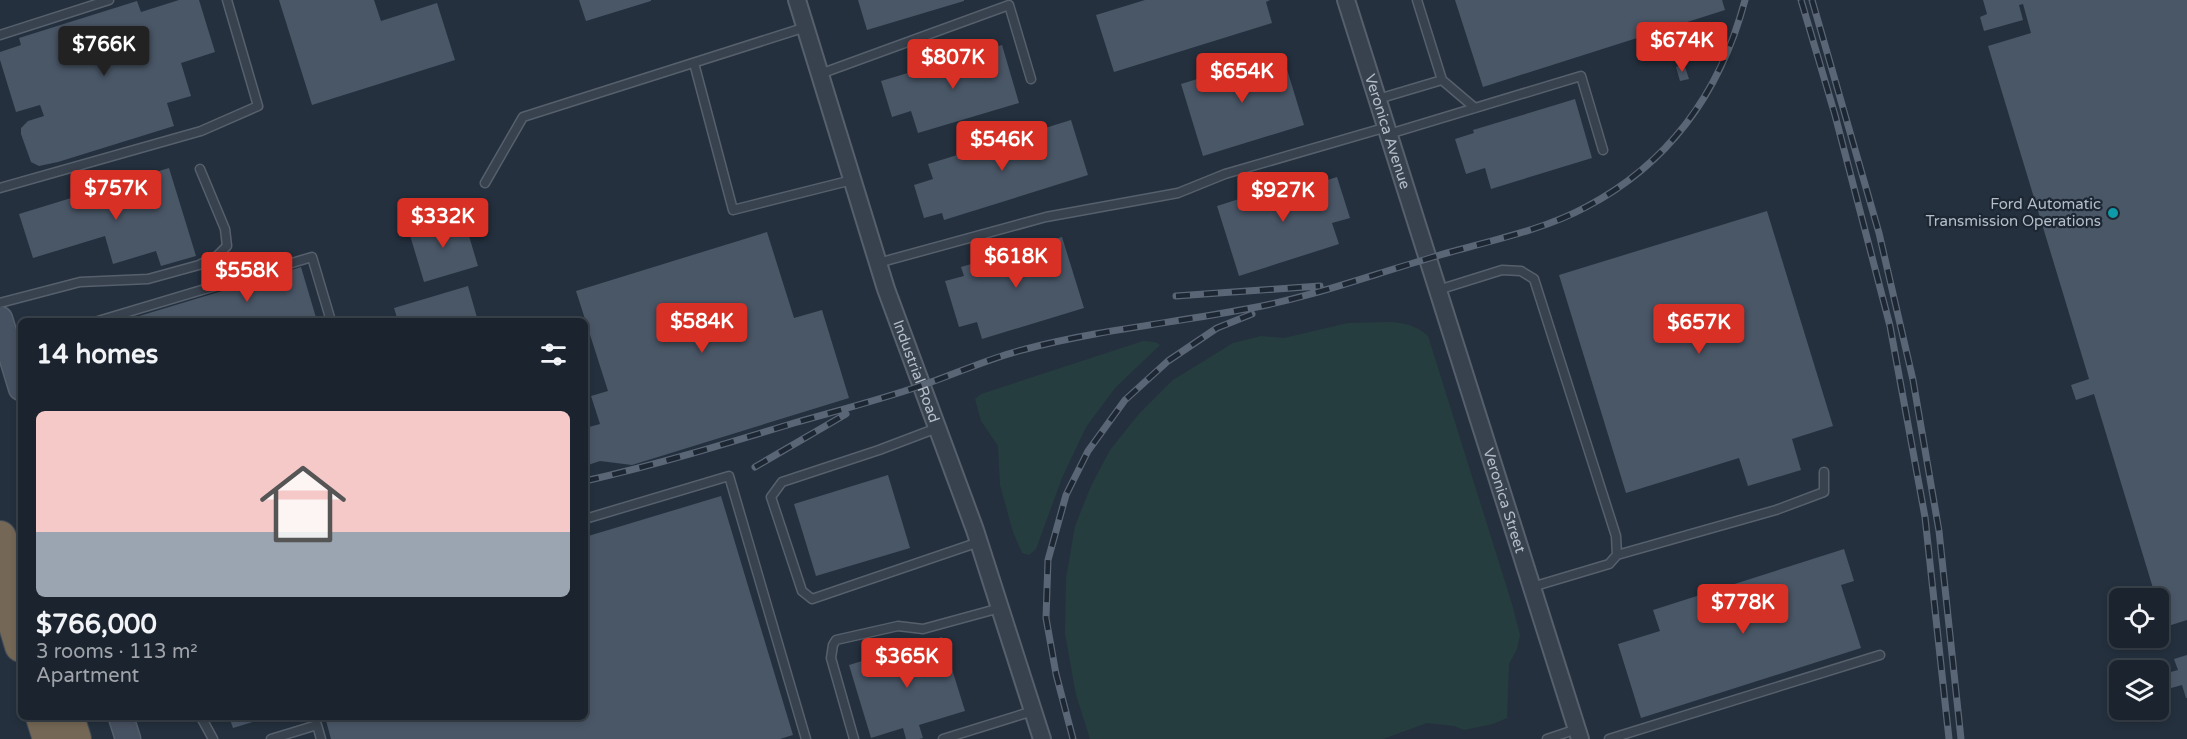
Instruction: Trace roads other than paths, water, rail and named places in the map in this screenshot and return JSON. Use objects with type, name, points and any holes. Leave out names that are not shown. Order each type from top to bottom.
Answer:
[{"type":"highway","points":[[0,537],[18,581]]},
{"type":"highway","points":[[0,576],[18,636]]},
{"type":"highway","points":[[43,720],[49,739]]},
{"type":"highway","points":[[69,720],[75,739]]},
{"type":"main road","points":[[0,319],[15,347],[18,368]]},
{"type":"main road","points":[[122,720],[128,739]]},
{"type":"street","name":"Industrial Road","points":[[797,0],[878,263],[979,542],[1042,739]]},
{"type":"street","name":"Veronica Avenue","points":[[1347,0],[1430,262]]},
{"type":"street","name":"Veronica Street","points":[[1430,262],[1579,734]]},
{"type":"lane","points":[[0,35],[109,0]]},
{"type":"lane","points":[[0,188],[201,131],[258,106],[227,0]]},
{"type":"lane","points":[[1417,0],[1442,80],[1475,108]]},
{"type":"lane","points":[[820,74],[1009,3],[1031,79]]},
{"type":"lane","points":[[485,183],[523,117],[806,27]]},
{"type":"lane","points":[[694,63],[733,210],[852,180]]},
{"type":"lane","points":[[878,263],[1046,217],[1178,193],[1225,174],[1475,108],[1581,76],[1603,150]]},
{"type":"lane","points":[[1378,99],[1442,80]]},
{"type":"lane","points":[[0,303],[80,282],[148,279],[199,265],[217,256],[227,246],[225,229],[200,169]]},
{"type":"lane","points":[[108,318],[312,256],[330,318]]},
{"type":"lane","points":[[1438,291],[1503,270],[1521,271],[1534,279],[1616,536],[1617,555]]},
{"type":"lane","points":[[937,428],[782,482],[771,497],[802,591],[812,599],[979,542]]},
{"type":"lane","points":[[1532,587],[1609,564],[1617,555],[1776,510],[1824,492],[1824,472]]},
{"type":"lane","points":[[588,518],[729,476],[806,739]]},
{"type":"lane","points":[[854,739],[831,658],[836,640],[898,626],[923,628],[1000,608]]},
{"type":"lane","points":[[1610,739],[1880,655]]},
{"type":"lane","points":[[943,739],[1033,711]]},
{"type":"lane","points":[[203,720],[213,739]]},
{"type":"lane","points":[[271,739],[317,725],[321,739]]},
{"type":"lane","points":[[1546,739],[1579,734]]},
{"type":"railway","points":[[588,480],[690,454],[889,396],[1012,353],[1053,342],[1293,299],[1529,230],[1568,216],[1616,189],[1643,169],[1688,121],[1722,64],[1745,0]]},
{"type":"railway","points":[[1801,0],[1835,115],[1890,326],[1925,517],[1949,739]]},
{"type":"railway","points":[[1812,0],[1879,233],[1913,380],[1939,531],[1961,739]]},
{"type":"railway","points":[[1176,296],[1320,286]]},
{"type":"railway","points":[[1073,739],[1056,674],[1046,618],[1048,560],[1066,495],[1088,451],[1125,400],[1168,361],[1217,328],[1252,314]]},
{"type":"railway","points":[[755,467],[846,414]]},
{"type":"place","name":"Ford Automatic Transmission Operations","points":[[2113,213]]}]
